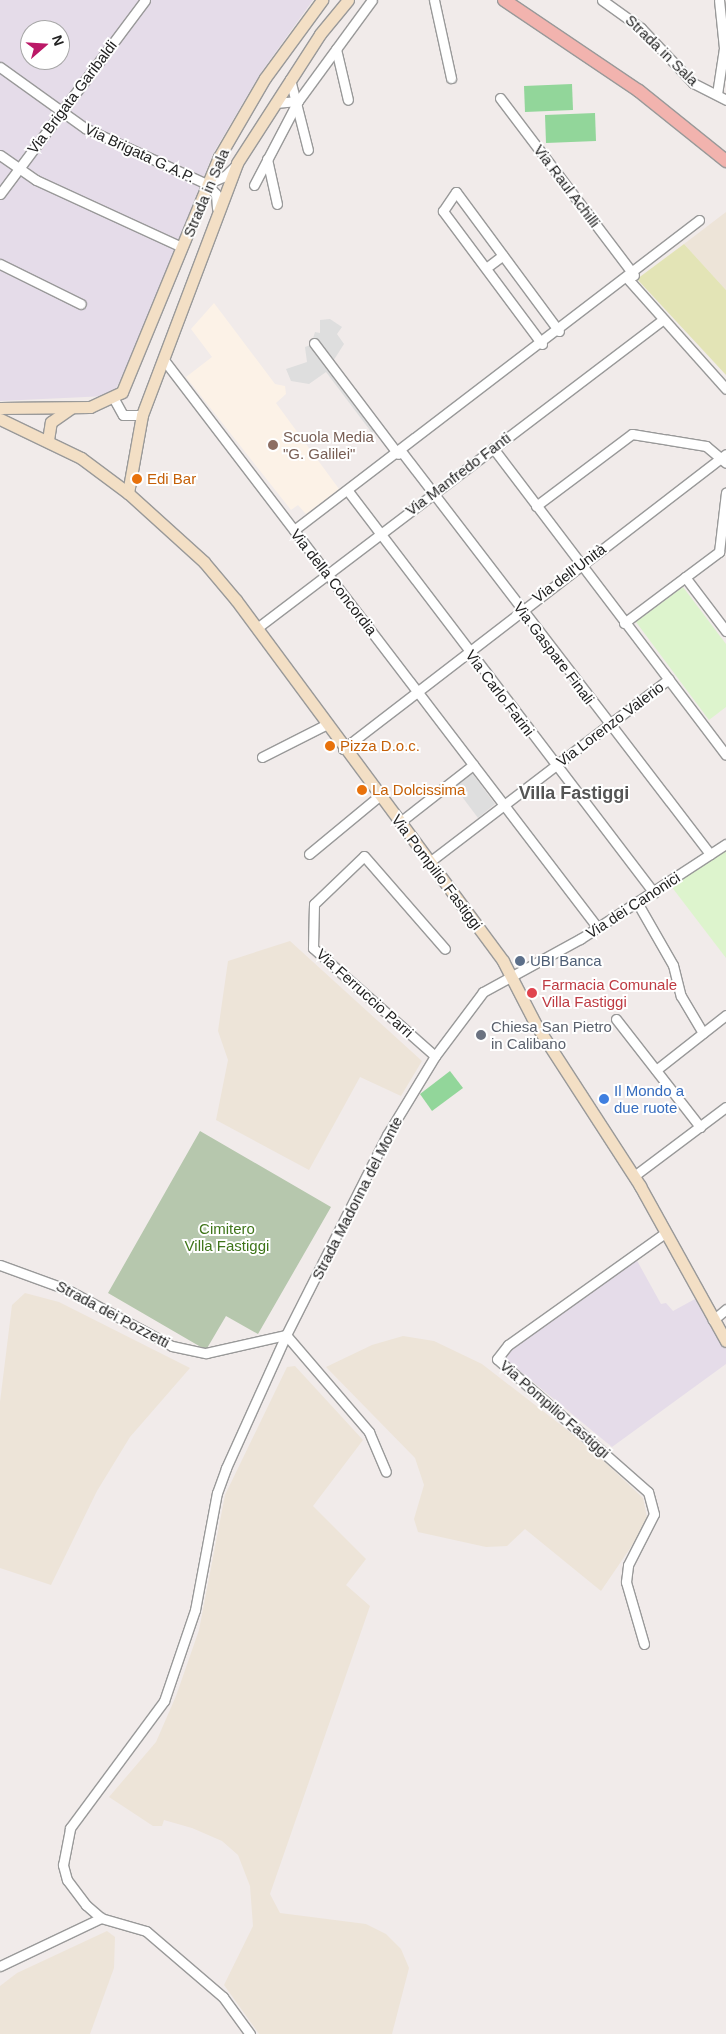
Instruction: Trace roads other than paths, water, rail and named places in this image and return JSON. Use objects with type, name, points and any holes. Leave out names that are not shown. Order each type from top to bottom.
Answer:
[{"type":"main road","points":[[504,0],[639,91],[726,161]]},
{"type":"street","name":"Via Brigata Garibaldi","points":[[0,194],[145,0]]},
{"type":"street","name":"Strada in Sala","points":[[114,399],[128,382],[207,184],[265,78],[322,0]]},
{"type":"street","name":"Strada in Sala","points":[[128,493],[142,416],[164,360],[217,208],[237,163],[290,79],[348,0]]},
{"type":"street","points":[[254,185],[298,102],[372,0]]},
{"type":"street","points":[[434,0],[451,78]]},
{"type":"street","name":"Strada in Sala","points":[[717,94],[724,48],[719,0]]},
{"type":"street","name":"Strada in Sala","points":[[607,1],[641,28],[693,83],[726,100]]},
{"type":"street","points":[[336,49],[348,100]]},
{"type":"street","name":"Via Brigata G.A.P.","points":[[0,67],[60,113],[207,184],[216,194],[217,208]]},
{"type":"street","points":[[290,79],[298,102],[308,150]]},
{"type":"street","name":"Via Raul Achilli","points":[[500,98],[661,321],[726,389]]},
{"type":"street","points":[[275,103],[298,102]]},
{"type":"street","points":[[0,155],[18,168],[182,247]]},
{"type":"street","points":[[268,159],[277,204]]},
{"type":"street","name":"Via Brigata G.A.P.","points":[[207,184],[225,176],[237,163]]},
{"type":"street","points":[[542,344],[443,212],[456,192],[559,331]]},
{"type":"street","points":[[294,530],[630,277],[699,220]]},
{"type":"street","points":[[486,268],[503,255]]},
{"type":"street","points":[[0,264],[81,304]]},
{"type":"street","name":"Via Manfredo Fanti","points":[[257,628],[661,321]]},
{"type":"street","points":[[314,343],[399,452]]},
{"type":"street","name":"Via della Concordia","points":[[164,360],[598,928]]},
{"type":"street","points":[[0,408],[72,407],[114,399],[123,414],[142,416]]},
{"type":"street","points":[[48,440],[51,422],[72,407]]},
{"type":"street","name":"Via Pompilio Fastiggi","points":[[0,419],[48,440],[128,493],[204,562],[257,628],[342,748],[432,860],[511,977],[536,1026],[634,1176],[726,1341]]},
{"type":"street","points":[[536,506],[632,434],[706,446],[725,458]]},
{"type":"street","points":[[493,448],[624,623],[726,754]]},
{"type":"street","name":"Via Gaspare Finali","points":[[399,452],[433,493],[609,725],[710,854]]},
{"type":"street","name":"Via dell'Unità","points":[[342,748],[521,609],[725,458]]},
{"type":"street","name":"Via Carlo Farini","points":[[348,491],[654,893]]},
{"type":"street","points":[[624,623],[719,552],[726,492]]},
{"type":"street","points":[[685,577],[726,631]]},
{"type":"street","name":"Via Lorenzo Valerio","points":[[504,805],[669,680]]},
{"type":"street","points":[[262,757],[325,725]]},
{"type":"street","points":[[400,822],[473,765]]},
{"type":"street","points":[[309,854],[379,796]]},
{"type":"street","points":[[432,860],[504,805]]},
{"type":"street","name":"Via dei Canonici","points":[[511,977],[638,904],[726,844]]},
{"type":"street","name":"Via Ferruccio Parri","points":[[435,1056],[313,948],[314,904],[364,856],[445,949]]},
{"type":"street","points":[[638,904],[673,965],[681,996],[703,1033]]},
{"type":"street","name":"Strada Madonna del Monte","points":[[101,1918],[67,1880],[63,1848],[86,1801],[148,1728],[164,1701],[195,1610],[217,1493],[286,1335],[387,1135],[435,1056],[483,992],[511,977]]},
{"type":"street","points":[[656,1070],[726,1015]]},
{"type":"street","points":[[616,1019],[700,1127]]},
{"type":"street","points":[[634,1176],[726,1107]]},
{"type":"street","name":"Via Pompilio Fastiggi","points":[[644,1644],[626,1582],[628,1565],[654,1514],[648,1492],[497,1359],[508,1345],[666,1233]]},
{"type":"street","name":"Strada dei Pozzetti","points":[[0,1265],[66,1289],[172,1346],[206,1353],[286,1335]]},
{"type":"street","points":[[713,1320],[726,1309]]},
{"type":"street","points":[[286,1335],[369,1432],[386,1472]]},
{"type":"street","points":[[0,1966],[101,1918],[146,1931],[224,1998],[250,2034]]},
{"type":"place","name":"Scuola Media \"G. Galilei\"","points":[[273,445]]},
{"type":"place","name":"Edi Bar","points":[[137,479]]},
{"type":"place","name":"Pizza D.o.c.","points":[[330,746]]},
{"type":"place","name":"La Dolcissima","points":[[362,790]]},
{"type":"place","name":"UBI Banca","points":[[520,961]]},
{"type":"place","name":"Farmacia Comunale Villa Fastiggi","points":[[532,993]]},
{"type":"place","name":"Chiesa San Pietro in Calibano","points":[[481,1035]]},
{"type":"place","name":"Il Mondo a due ruote","points":[[604,1099]]},
{"type":"district","name":"Villa Fastiggi","points":[[574,793]]},
{"type":"park label","name":"Cimitero Villa Fastiggi","points":[[227,1236]]}]
